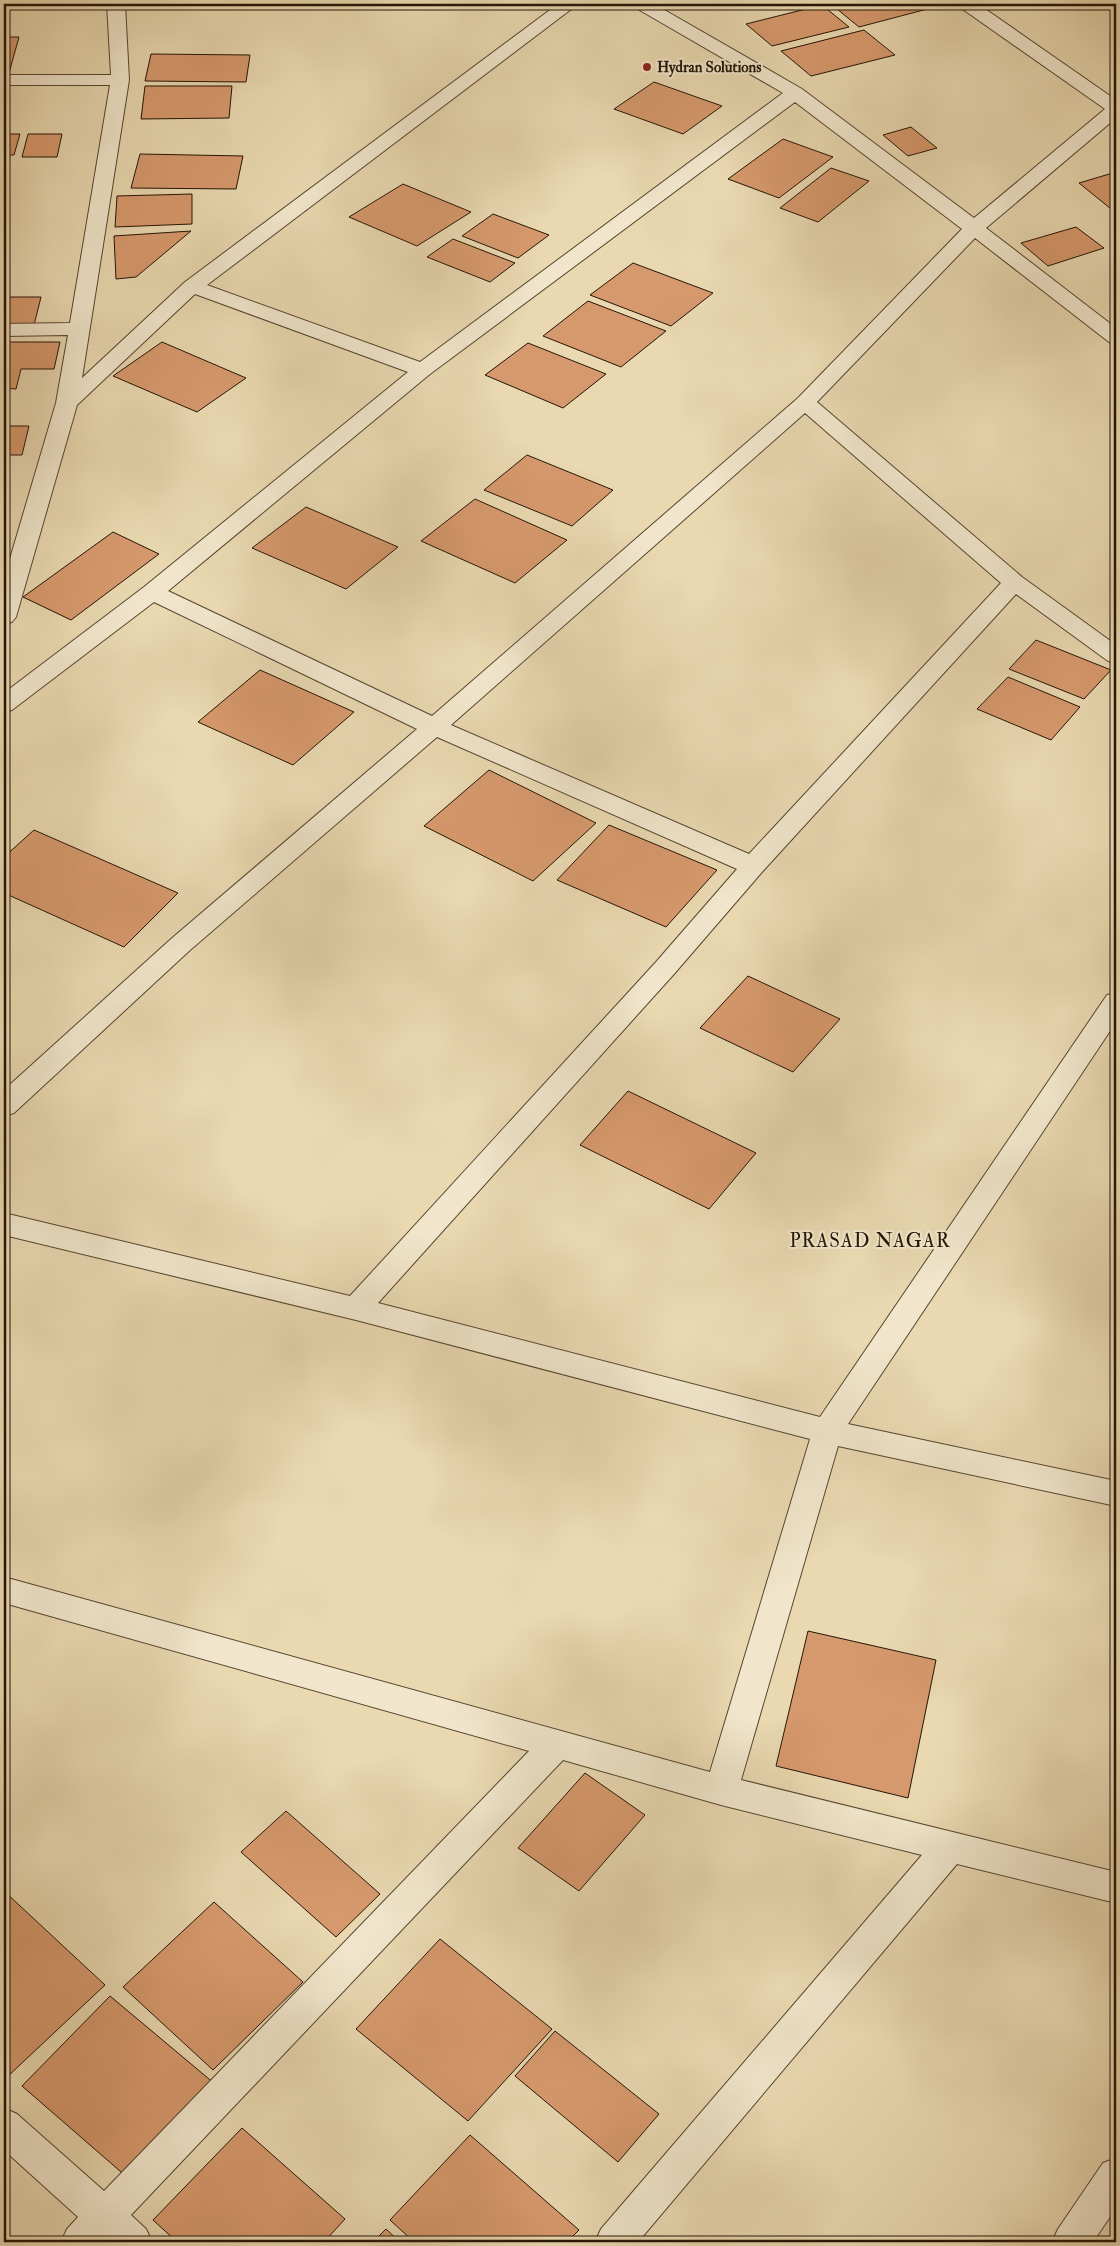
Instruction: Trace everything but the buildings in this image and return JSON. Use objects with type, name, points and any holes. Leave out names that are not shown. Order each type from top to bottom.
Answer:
[{"type":"street","points":[[4,617],[67,403],[120,80],[116,4]]},
{"type":"street","points":[[67,403],[192,286],[569,4]]},
{"type":"street","points":[[642,4],[795,93],[1116,338]]},
{"type":"street","points":[[4,1106],[180,945],[434,727],[805,402],[974,228],[1116,109],[966,4]]},
{"type":"street","points":[[4,80],[120,80]]},
{"type":"street","points":[[4,705],[152,592],[423,370],[795,93]]},
{"type":"street","points":[[192,286],[423,370]]},
{"type":"street","points":[[4,330],[80,329]]},
{"type":"street","points":[[805,402],[1014,582],[1116,656]]},
{"type":"street","points":[[356,1309],[665,968],[754,866],[1014,582]]},
{"type":"street","points":[[152,592],[434,727],[754,866]]},
{"type":"street","points":[[721,1790],[827,1431],[1116,1002]]},
{"type":"street","points":[[4,1224],[356,1309],[827,1431],[1116,1494]]},
{"type":"street","points":[[4,1590],[721,1790],[1116,1888]]},
{"type":"street","points":[[80,2242],[557,1744]]},
{"type":"street","points":[[614,2242],[950,1847]]},
{"type":"street","points":[[4,2126],[133,2242]]},
{"type":"street","points":[[1071,2242],[1116,2176]]},
{"type":"place","name":"Hydran Solutions","points":[[647,67]]},
{"type":"district","name":"PRASAD NAGAR","points":[[870,1241]]}]
